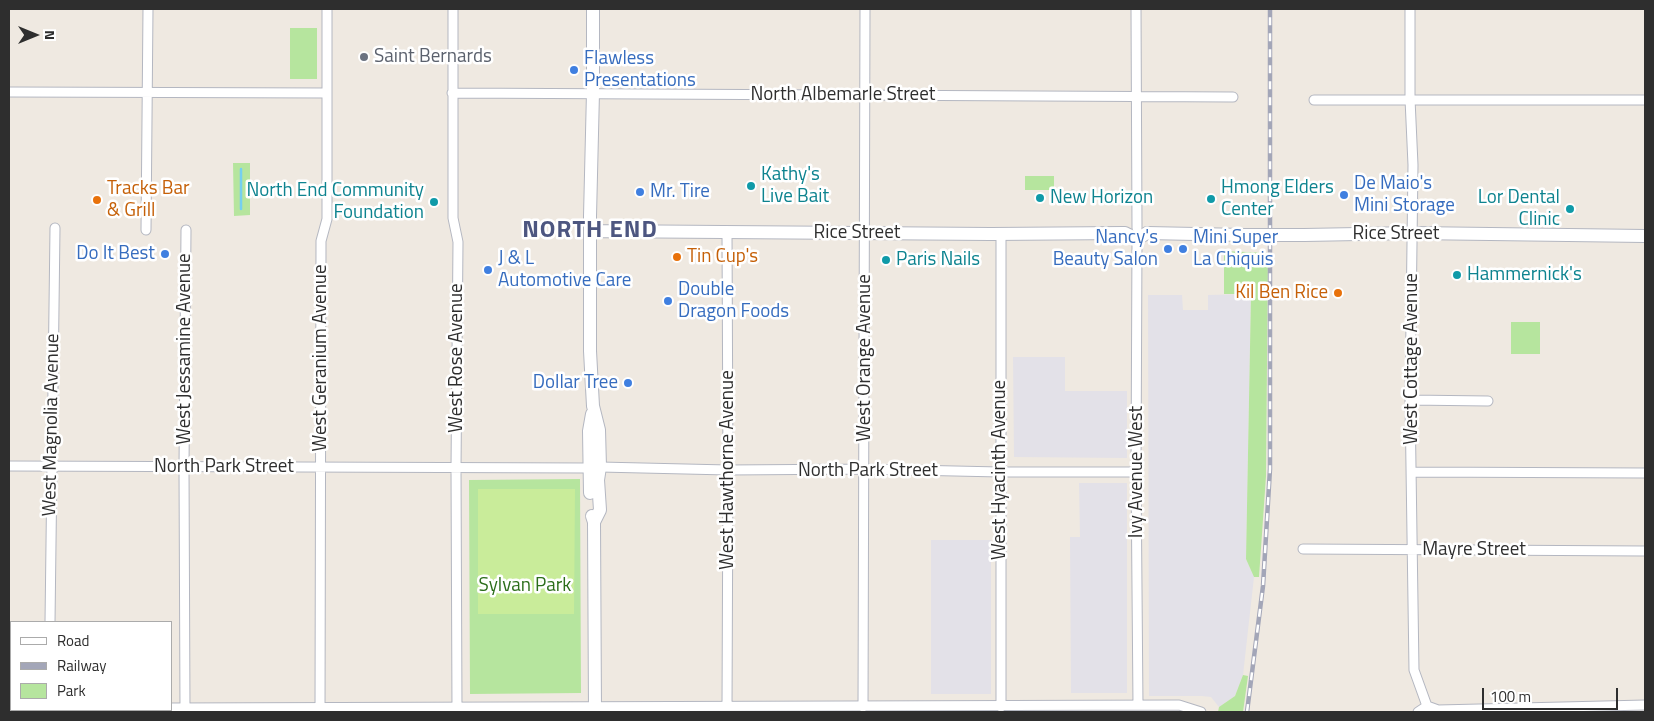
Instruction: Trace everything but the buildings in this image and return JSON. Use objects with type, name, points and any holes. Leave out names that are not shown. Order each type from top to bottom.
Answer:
[{"type":"main road","points":[[593,9],[593,92],[590,156],[590,351],[593,406],[589,431],[594,468],[598,480],[600,510],[594,522],[595,709]]},
{"type":"main road","name":"Rice Street","points":[[590,231],[1645,236]]},
{"type":"street","points":[[146,230],[148,9]]},
{"type":"street","name":"West Geranium Avenue","points":[[320,710],[321,241],[327,219],[327,9]]},
{"type":"street","name":"West Rose Avenue","points":[[453,9],[453,218],[458,242],[456,468],[457,710]]},
{"type":"street","name":"West Orange Avenue","points":[[863,707],[865,9]]},
{"type":"street","name":"Ivy Avenue West","points":[[1136,9],[1136,97],[1140,233],[1136,472],[1138,705]]},
{"type":"street","name":"West Cottage Avenue","points":[[1410,9],[1410,100],[1413,166],[1410,400],[1412,472],[1411,550],[1414,670],[1427,706]]},
{"type":"street","points":[[9,92],[327,93]]},
{"type":"street","name":"North Albemarle Street","points":[[452,92],[1233,97]]},
{"type":"street","points":[[1314,100],[1645,100]]},
{"type":"street","name":"West Magnolia Avenue","points":[[50,621],[54,228]]},
{"type":"street","name":"West Jessamine Avenue","points":[[185,710],[184,467],[186,230]]},
{"type":"street","name":"West Hawthorne Avenue","points":[[727,232],[727,707]]},
{"type":"street","name":"West Hyacinth Avenue","points":[[1001,234],[1001,707]]},
{"type":"street","points":[[1410,400],[1488,402]]},
{"type":"street","name":"North Park Street","points":[[9,466],[865,469],[1000,472],[1136,472]]},
{"type":"street","points":[[1412,472],[1645,473]]},
{"type":"street","name":"Mayre Street","points":[[1303,549],[1645,551]]},
{"type":"street","points":[[172,708],[185,710],[457,710],[1179,705],[1200,712]]},
{"type":"street","points":[[1418,712],[1427,706],[1438,710],[1645,705]]},
{"type":"shaded area","points":[[1251,294],[1246,559],[1254,577],[1243,675],[1235,696],[1219,707],[1211,697],[1149,696],[1148,295],[1182,295],[1183,310],[1208,310],[1208,295]]},
{"type":"shaded area","points":[[1013,357],[1065,357],[1065,391],[1127,391],[1127,458],[1014,457]]},
{"type":"shaded area","points":[[1079,483],[1127,483],[1127,693],[1071,693],[1070,537],[1080,537]]},
{"type":"shaded area","points":[[931,540],[991,540],[991,694],[931,694]]},
{"type":"green space","points":[[290,28],[317,28],[317,79],[290,79]]},
{"type":"green space","points":[[233,163],[250,163],[250,215],[234,216]]},
{"type":"green space","points":[[1025,176],[1054,176],[1054,190],[1025,190]]},
{"type":"green space","points":[[1224,251],[1268,253],[1266,476],[1259,577],[1254,577],[1246,559],[1251,294],[1224,294]]},
{"type":"green space","points":[[1511,322],[1540,322],[1540,354],[1511,354]]},
{"type":"green space","name":"Sylvan Park","points":[[580,479],[581,693],[470,694],[469,480]]},
{"type":"green space","points":[[478,489],[575,489],[574,614],[478,614]]},
{"type":"green space","points":[[1243,675],[1248,676],[1243,712],[1218,712],[1219,707],[1235,696]]},
{"type":"waterway","points":[[241,169],[241,209]]},
{"type":"railway","points":[[1247,712],[1263,586],[1270,469],[1270,9]]},
{"type":"place","name":"Saint Bernards","points":[[364,57]]},
{"type":"place","name":"Flawless Presentations","points":[[574,70]]},
{"type":"place","name":"Kathy's Live Bait","points":[[751,186]]},
{"type":"place","name":"Mr. Tire","points":[[640,192]]},
{"type":"place","name":"De Maio's Mini Storage","points":[[1344,195]]},
{"type":"place","name":"New Horizon","points":[[1040,198]]},
{"type":"place","name":"Hmong Elders Center","points":[[1211,199]]},
{"type":"place","name":"Tracks Bar & Grill","points":[[97,200]]},
{"type":"place","name":"North End Community Foundation","points":[[434,202]]},
{"type":"place","name":"Lor Dental Clinic","points":[[1570,209]]},
{"type":"place","name":"Nancy's Beauty Salon","points":[[1168,249]]},
{"type":"place","name":"Mini Super La Chiquis","points":[[1183,249]]},
{"type":"place","name":"Do It Best","points":[[165,254]]},
{"type":"place","name":"Tin Cup's","points":[[677,257]]},
{"type":"place","name":"Paris Nails","points":[[886,260]]},
{"type":"place","name":"J & L Automotive Care","points":[[488,270]]},
{"type":"place","name":"Hammernick's","points":[[1457,275]]},
{"type":"place","name":"Kil Ben Rice","points":[[1338,293]]},
{"type":"place","name":"Double Dragon Foods","points":[[668,301]]},
{"type":"place","name":"Dollar Tree","points":[[628,383]]},
{"type":"district","name":"NORTH END","points":[[590,231]]}]
